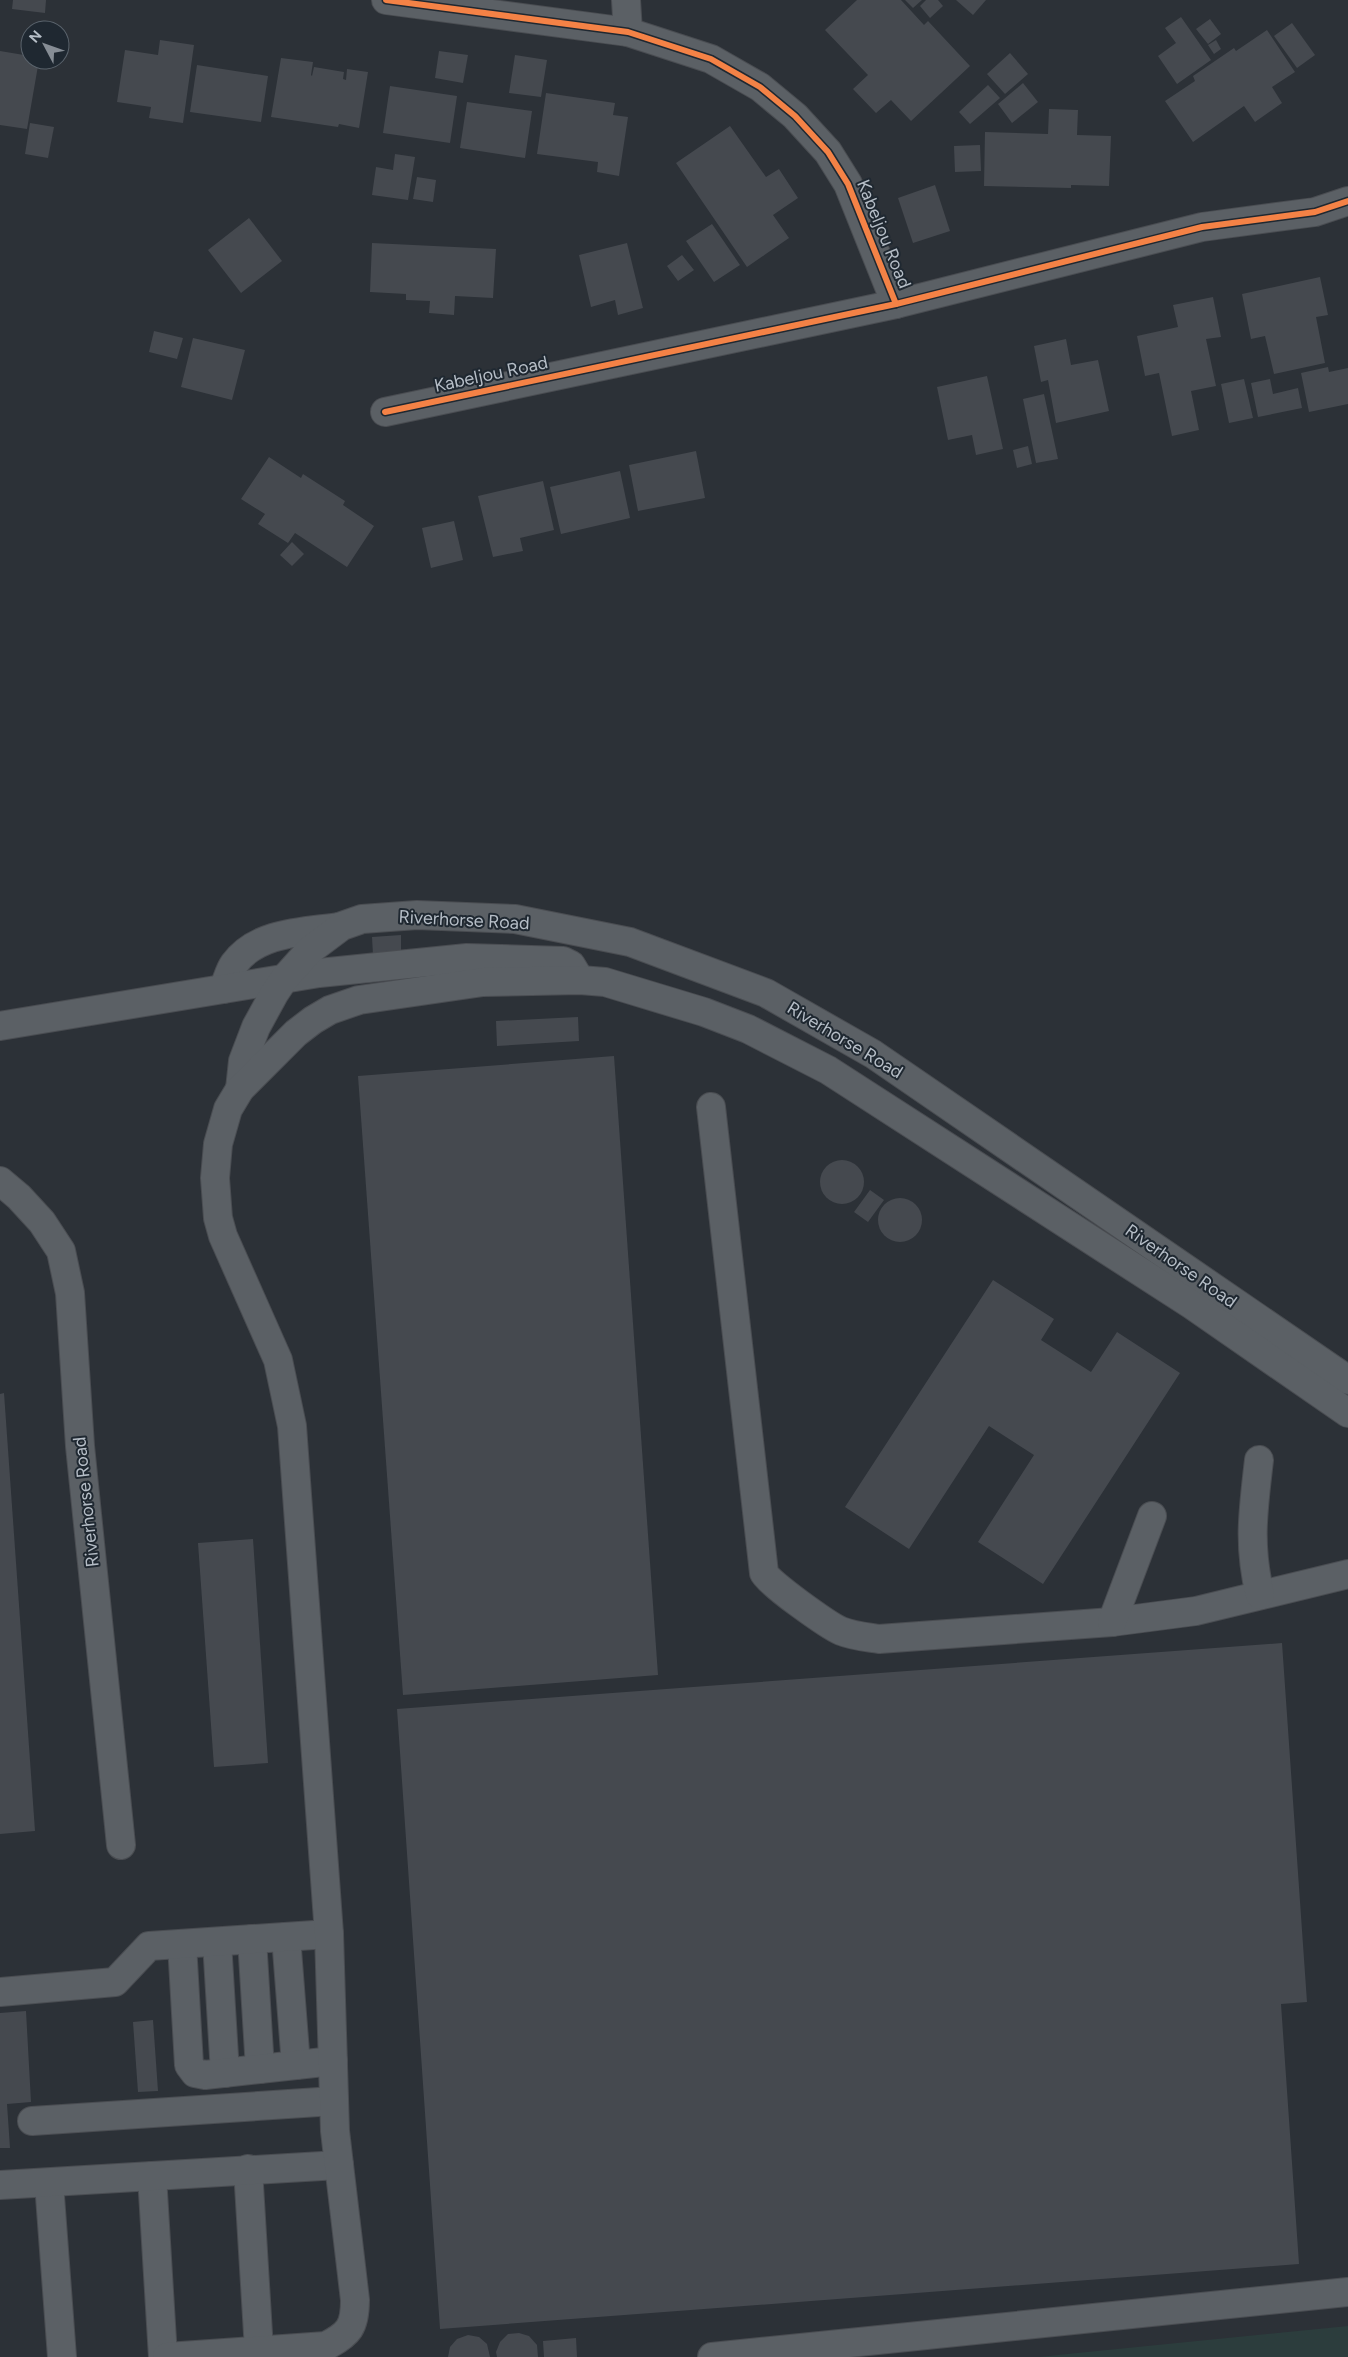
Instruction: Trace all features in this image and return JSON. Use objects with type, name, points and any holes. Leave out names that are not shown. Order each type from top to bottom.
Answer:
[{"type":"street","name":"Kabeljou Road","points":[[386,0],[628,32],[711,59],[760,87],[795,116],[828,152],[848,184],[896,304]]},
{"type":"street","points":[[626,0],[628,32]]},
{"type":"street","name":"Kabeljou Road","points":[[385,412],[896,304],[1202,227],[1315,212],[1348,201]]},
{"type":"street","name":"Riverhorse Road","points":[[240,1089],[243,1061],[256,1028],[284,978],[310,950],[342,926],[362,920],[417,914],[515,919],[630,942],[766,994],[872,1054],[1348,1380]]},
{"type":"street","points":[[489,958],[492,918]]},
{"type":"street","points":[[224,989],[233,966],[251,947],[261,942],[291,934],[342,926]]},
{"type":"street","name":"Riverhorse Road","points":[[0,1026],[284,978],[328,972],[489,958],[563,961],[571,965],[580,980]]},
{"type":"street","name":"Riverhorse Road","points":[[240,1089],[307,1024],[330,1010],[359,1000],[483,982],[580,980],[605,982],[704,1012],[748,1030],[828,1070],[1192,1305],[1348,1413]]},
{"type":"street","points":[[167,2357],[326,2346],[340,2338],[352,2326],[354,2319],[354,2300],[334,2101],[329,1934],[292,1426],[278,1360],[223,1236],[216,1202],[218,1144],[228,1110],[240,1089]]},
{"type":"street","points":[[711,1107],[765,1577],[834,1628],[865,1637],[879,1638],[1112,1622],[1196,1611],[1348,1574]]},
{"type":"street","name":"Riverhorse Road","points":[[0,1181],[19,1197],[42,1222],[60,1251],[70,1293],[80,1446],[121,1845]]},
{"type":"street","points":[[1259,1460],[1251,1541],[1260,1596]]},
{"type":"street","points":[[1112,1622],[1152,1516]]},
{"type":"street","points":[[0,1992],[110,1984],[120,1977],[146,1948],[329,1934]]},
{"type":"street","points":[[286,1937],[296,2065]]},
{"type":"street","points":[[252,1939],[260,2069]]},
{"type":"street","points":[[217,1942],[225,2073]]},
{"type":"street","points":[[182,1944],[189,2065],[191,2070],[199,2075],[333,2061]]},
{"type":"street","points":[[32,2121],[334,2101]]},
{"type":"street","points":[[0,2185],[49,2184],[248,2169],[339,2165]]},
{"type":"street","points":[[248,2169],[259,2350]]},
{"type":"street","points":[[152,2176],[163,2357]]},
{"type":"street","points":[[49,2184],[62,2357]]},
{"type":"street","points":[[712,2357],[1348,2292]]},
{"type":"shaded area","points":[[1348,2326],[1348,2357],[1039,2357],[1077,2353]]},
{"type":"building","points":[[13,0],[46,0],[45,13],[12,9]]},
{"type":"building","points":[[857,0],[901,0],[924,25],[928,21],[970,66],[911,121],[891,100],[876,113],[853,89],[868,75],[825,30]]},
{"type":"building","points":[[905,0],[922,0],[913,8]]},
{"type":"building","points":[[926,0],[938,0],[943,6],[930,18],[920,6]]},
{"type":"building","points":[[956,0],[986,0],[973,15]]},
{"type":"building","points":[[1181,17],[1211,60],[1177,84],[1158,56],[1176,43],[1165,28]]},
{"type":"building","points":[[1210,19],[1221,34],[1208,44],[1196,29]]},
{"type":"building","points":[[1292,23],[1315,55],[1297,68],[1274,36]]},
{"type":"building","points":[[1267,30],[1295,72],[1272,87],[1282,103],[1255,122],[1244,106],[1193,142],[1165,101],[1195,81],[1193,76],[1234,48],[1236,51]]},
{"type":"building","points":[[160,40],[194,45],[183,123],[149,118],[151,107],[117,102],[125,50],[158,55]]},
{"type":"building","points":[[1216,40],[1221,49],[1214,54],[1208,45]]},
{"type":"building","points":[[0,51],[20,54],[20,70],[37,70],[27,129],[0,125]]},
{"type":"building","points":[[439,51],[468,55],[463,83],[435,78]]},
{"type":"building","points":[[1010,53],[1028,74],[1005,94],[987,74]]},
{"type":"building","points":[[515,55],[547,60],[541,97],[509,93]]},
{"type":"building","points":[[281,58],[313,62],[312,76],[314,67],[344,72],[343,79],[346,80],[347,69],[368,72],[359,128],[339,124],[338,127],[271,117]]},
{"type":"building","points":[[197,65],[268,76],[261,122],[190,112]]},
{"type":"building","points":[[1023,83],[1038,102],[1012,123],[998,104]]},
{"type":"building","points":[[988,85],[1000,98],[970,124],[959,112]]},
{"type":"building","points":[[390,86],[457,96],[450,143],[383,133]]},
{"type":"building","points":[[546,93],[615,103],[613,115],[628,117],[619,176],[597,172],[598,162],[537,154]]},
{"type":"building","points":[[467,102],[532,111],[525,158],[460,148]]},
{"type":"building","points":[[1049,109],[1078,110],[1077,135],[1111,136],[1109,186],[1071,185],[1071,188],[984,186],[985,132],[1048,134]]},
{"type":"building","points":[[30,123],[54,127],[48,158],[25,154]]},
{"type":"building","points":[[730,126],[766,177],[779,169],[798,198],[773,215],[789,238],[747,267],[676,163]]},
{"type":"building","points":[[980,145],[981,171],[955,172],[954,146]]},
{"type":"building","points":[[395,154],[415,157],[408,200],[372,195],[376,167],[393,170]]},
{"type":"building","points":[[417,177],[436,180],[433,202],[413,199]]},
{"type":"building","points":[[935,185],[950,231],[913,243],[898,198]]},
{"type":"building","points":[[249,218],[282,261],[241,293],[208,250]]},
{"type":"building","points":[[712,224],[740,265],[714,282],[686,241]]},
{"type":"building","points":[[372,243],[496,249],[493,298],[455,296],[454,315],[429,313],[430,301],[406,300],[406,294],[370,292]]},
{"type":"building","points":[[627,243],[643,308],[618,315],[615,300],[591,307],[579,255]]},
{"type":"building","points":[[682,255],[694,270],[678,281],[667,266]]},
{"type":"building","points":[[1320,277],[1328,315],[1316,317],[1325,363],[1274,374],[1265,336],[1251,339],[1242,294]]},
{"type":"building","points":[[1213,297],[1221,337],[1206,339],[1216,386],[1191,391],[1199,430],[1172,436],[1159,373],[1145,376],[1137,336],[1178,327],[1173,305]]},
{"type":"building","points":[[154,331],[183,338],[177,359],[149,352]]},
{"type":"building","points":[[193,338],[245,350],[232,400],[181,387]]},
{"type":"building","points":[[1066,339],[1071,365],[1098,360],[1109,411],[1056,423],[1048,380],[1041,382],[1034,346]]},
{"type":"building","points":[[1328,367],[1329,372],[1348,368],[1348,404],[1309,412],[1301,373]]},
{"type":"building","points":[[987,376],[1003,449],[976,455],[972,435],[948,440],[937,387]]},
{"type":"building","points":[[1244,379],[1253,418],[1229,423],[1221,384]]},
{"type":"building","points":[[1270,379],[1273,394],[1298,388],[1302,408],[1258,417],[1251,383]]},
{"type":"building","points":[[1044,394],[1058,459],[1036,463],[1023,399]]},
{"type":"building","points":[[1028,446],[1032,464],[1017,468],[1013,450]]},
{"type":"building","points":[[696,451],[705,498],[638,511],[629,465]]},
{"type":"building","points":[[269,457],[301,478],[303,474],[345,501],[343,505],[374,526],[347,567],[295,533],[288,543],[258,524],[265,514],[241,499]]},
{"type":"building","points":[[620,471],[630,518],[561,534],[550,487]]},
{"type":"building","points":[[543,481],[554,530],[520,538],[523,551],[493,557],[478,496]]},
{"type":"building","points":[[454,521],[463,560],[431,568],[422,528]]},
{"type":"building","points":[[292,542],[304,554],[292,566],[280,555]]},
{"type":"building","points":[[401,935],[401,953],[373,955],[372,937]]},
{"type":"building","points":[[578,1017],[579,1041],[497,1046],[496,1021]]},
{"type":"building","points":[[614,1056],[658,1675],[403,1695],[358,1076]]},
{"type":"building","points":[[842,1160],[854,1164],[860,1170],[864,1182],[860,1194],[854,1200],[842,1204],[830,1200],[824,1194],[820,1182],[824,1170],[830,1164]]},
{"type":"building","points":[[870,1190],[884,1200],[868,1222],[854,1212]]},
{"type":"building","points":[[904,1198],[916,1204],[921,1211],[921,1229],[916,1236],[909,1241],[896,1242],[888,1239],[881,1232],[878,1216],[881,1208],[888,1201]]},
{"type":"building","points":[[993,1280],[1054,1319],[1041,1340],[1091,1372],[1117,1332],[1180,1373],[1043,1584],[978,1542],[1034,1455],[989,1426],[909,1549],[845,1507]]},
{"type":"building","points":[[4,1393],[35,1831],[0,1834],[0,1394]]},
{"type":"building","points":[[253,1539],[268,1763],[214,1767],[198,1543]]},
{"type":"building","points":[[1282,1643],[1307,2002],[1281,2004],[1299,2264],[440,2329],[397,1709]]},
{"type":"building","points":[[26,2011],[31,2102],[7,2104],[10,2148],[0,2148],[0,2013]]},
{"type":"building","points":[[153,2020],[158,2091],[138,2092],[133,2022]]},
{"type":"building","points":[[519,2333],[529,2336],[537,2345],[538,2357],[497,2357],[496,2352],[500,2342],[508,2334]]},
{"type":"building","points":[[468,2335],[479,2337],[487,2344],[490,2357],[448,2357],[450,2347],[457,2339]]},
{"type":"building","points":[[576,2338],[577,2357],[544,2357],[543,2341]]},
{"type":"cycle path","points":[[386,0],[628,32],[711,59],[760,87],[795,116],[828,152],[848,184],[896,304]]},
{"type":"cycle path","points":[[385,412],[896,304],[1202,227],[1315,212],[1348,201]]}]
